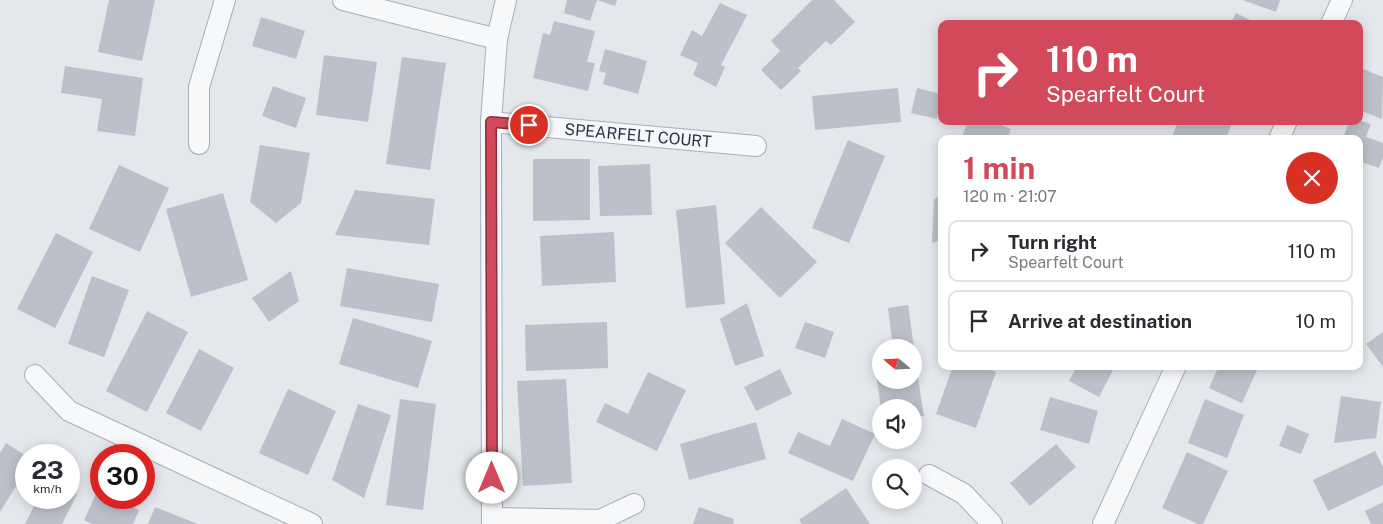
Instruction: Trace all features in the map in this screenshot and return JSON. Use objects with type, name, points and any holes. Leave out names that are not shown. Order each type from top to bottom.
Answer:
[{"type":"street","points":[[199,144],[199,87],[225,0]]},
{"type":"street","points":[[343,0],[497,39]]},
{"type":"street","points":[[506,0],[497,39],[491,122],[492,521],[600,520],[634,504]]},
{"type":"street","points":[[1333,20],[1342,0]]},
{"type":"street","name":"SPEARFELT COURT","points":[[491,122],[756,146]]},
{"type":"street","points":[[1103,524],[1174,370]]},
{"type":"street","points":[[35,375],[69,411],[312,524]]},
{"type":"street","points":[[929,475],[964,494],[992,524]]},
{"type":"building","points":[[109,0],[155,0],[142,61],[98,52]]},
{"type":"building","points":[[567,0],[597,0],[590,21],[564,13]]},
{"type":"building","points":[[597,0],[617,0],[615,6]]},
{"type":"building","points":[[812,0],[834,0],[855,22],[831,45],[826,41],[798,68],[801,71],[781,90],[761,70],[780,51],[771,41]]},
{"type":"building","points":[[1243,0],[1280,0],[1276,12]]},
{"type":"building","points":[[720,3],[747,15],[721,65],[725,67],[716,87],[693,75],[698,63],[680,55],[692,30],[702,36]]},
{"type":"building","points":[[1236,13],[1250,20],[1232,20]]},
{"type":"building","points":[[261,17],[305,31],[296,59],[252,46]]},
{"type":"building","points":[[554,21],[595,31],[587,62],[595,63],[588,91],[533,78],[543,33],[550,35]]},
{"type":"building","points":[[605,49],[647,61],[638,94],[603,84],[606,73],[599,71]]},
{"type":"building","points":[[324,55],[377,62],[368,122],[316,115]]},
{"type":"building","points":[[402,57],[446,63],[430,170],[386,164]]},
{"type":"building","points":[[65,66],[143,78],[135,136],[97,131],[102,99],[61,93]]},
{"type":"building","points":[[1363,69],[1383,77],[1382,119],[1363,112]]},
{"type":"building","points":[[273,86],[306,98],[296,128],[262,116]]},
{"type":"building","points":[[898,88],[901,122],[815,130],[812,96]]},
{"type":"building","points":[[917,88],[938,93],[937,119],[911,113]]},
{"type":"building","points":[[1363,121],[1371,124],[1366,137],[1383,143],[1383,158],[1379,168],[1363,162],[1363,135],[1344,135],[1348,125],[1363,125]]},
{"type":"building","points":[[966,125],[1001,125],[1011,129],[1009,135],[963,135]]},
{"type":"building","points":[[1176,125],[1231,125],[1227,135],[1173,135]]},
{"type":"building","points":[[848,140],[885,156],[849,243],[812,228]]},
{"type":"building","points":[[260,145],[310,153],[301,203],[276,223],[250,202]]},
{"type":"building","points":[[533,159],[590,159],[590,220],[533,221]]},
{"type":"building","points":[[650,164],[652,215],[600,216],[598,166]]},
{"type":"building","points":[[119,165],[169,188],[140,252],[89,229]]},
{"type":"building","points":[[355,190],[435,199],[429,245],[335,235]]},
{"type":"building","points":[[223,193],[248,280],[191,297],[166,209]]},
{"type":"building","points":[[938,197],[938,241],[932,243],[934,199]]},
{"type":"building","points":[[716,205],[725,304],[686,308],[676,210]]},
{"type":"building","points":[[761,207],[817,262],[780,298],[725,243]]},
{"type":"building","points":[[614,232],[616,282],[542,286],[540,236]]},
{"type":"building","points":[[56,233],[93,252],[55,328],[17,309]]},
{"type":"building","points":[[347,268],[439,284],[432,322],[340,306]]},
{"type":"building","points":[[291,271],[299,301],[269,322],[252,298]]},
{"type":"building","points":[[92,276],[129,290],[104,357],[68,344]]},
{"type":"building","points":[[747,303],[764,356],[735,366],[720,319]]},
{"type":"building","points":[[908,305],[913,339],[892,339],[888,308]]},
{"type":"building","points":[[147,311],[188,332],[147,412],[106,391]]},
{"type":"building","points":[[353,318],[432,341],[418,388],[339,364]]},
{"type":"building","points":[[607,322],[608,368],[526,371],[525,325]]},
{"type":"building","points":[[805,322],[834,332],[825,358],[795,348]]},
{"type":"building","points":[[1383,332],[1383,367],[1366,344]]},
{"type":"building","points":[[199,349],[234,368],[201,431],[166,413]]},
{"type":"building","points":[[780,369],[792,394],[756,411],[744,387]]},
{"type":"building","points":[[952,370],[991,370],[996,372],[976,428],[936,414]]},
{"type":"building","points":[[1075,370],[1113,370],[1099,397],[1069,381]]},
{"type":"building","points":[[1217,370],[1257,370],[1242,403],[1209,388]]},
{"type":"building","points":[[648,372],[686,390],[657,451],[596,422],[605,403],[628,414]]},
{"type":"building","points":[[566,379],[572,483],[523,486],[517,381]]},
{"type":"building","points":[[288,389],[336,411],[308,475],[259,453]]},
{"type":"building","points":[[878,389],[920,389],[921,399],[880,399]]},
{"type":"building","points":[[1341,396],[1381,402],[1376,438],[1334,443]]},
{"type":"building","points":[[1050,397],[1098,411],[1089,444],[1040,430]]},
{"type":"building","points":[[400,399],[436,404],[423,510],[386,505]]},
{"type":"building","points":[[1205,399],[1244,415],[1227,458],[1188,443]]},
{"type":"building","points":[[358,404],[391,415],[364,498],[332,480]]},
{"type":"building","points":[[842,419],[872,433],[872,440],[853,481],[788,453],[798,432],[830,446]]},
{"type":"building","points":[[756,422],[766,459],[689,480],[680,444]]},
{"type":"building","points":[[1287,425],[1309,434],[1301,454],[1279,446]]},
{"type":"building","points":[[6,443],[15,449],[15,488],[0,512],[0,453]]},
{"type":"building","points":[[1056,444],[1076,467],[1030,506],[1010,483]]},
{"type":"building","points":[[1375,451],[1383,467],[1383,485],[1328,511],[1313,480]]},
{"type":"building","points":[[1187,452],[1228,471],[1203,524],[1198,524],[1162,508]]},
{"type":"building","points":[[846,488],[870,524],[802,524],[799,520]]},
{"type":"building","points":[[1383,502],[1383,524],[1371,524],[1365,511]]},
{"type":"building","points":[[90,507],[90,509],[139,510],[133,524],[92,524],[84,520]]},
{"type":"building","points":[[155,507],[198,524],[148,524]]},
{"type":"building","points":[[699,507],[734,519],[733,524],[693,524]]},
{"type":"building","points":[[32,509],[70,509],[62,524],[25,524]]},
{"type":"route","points":[[492,478],[491,122],[529,125]]}]
